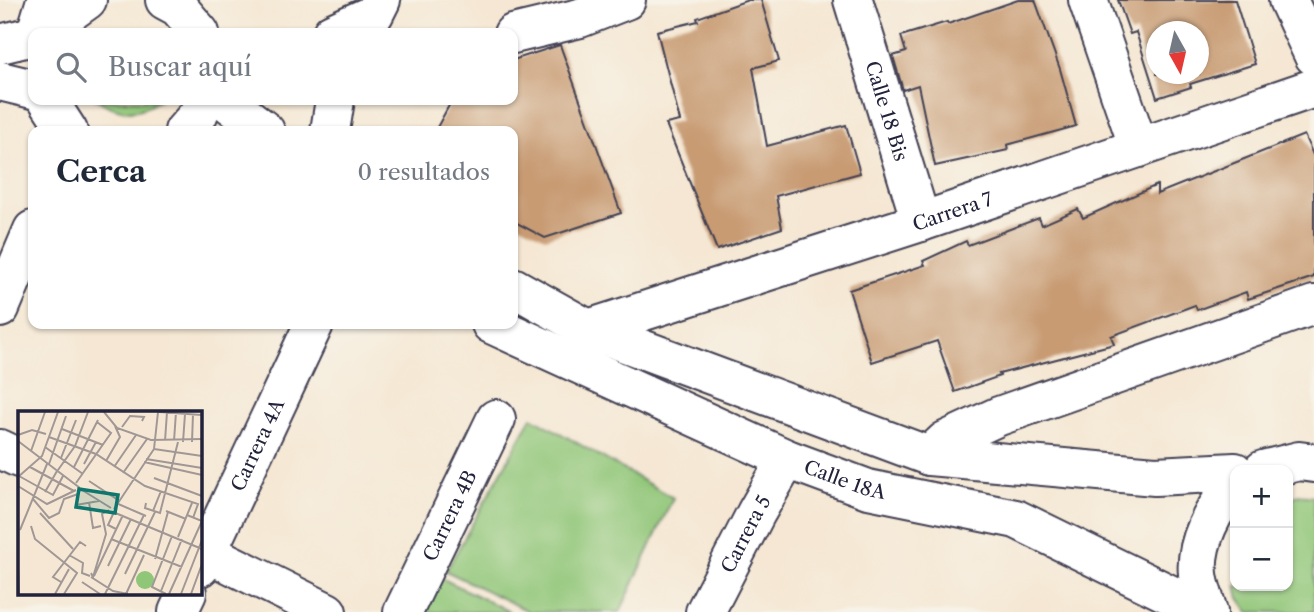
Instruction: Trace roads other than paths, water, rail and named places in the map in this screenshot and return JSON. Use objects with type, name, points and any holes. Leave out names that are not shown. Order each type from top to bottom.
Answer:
[{"type":"street","points":[[165,0],[178,7],[196,28]]},
{"type":"street","points":[[343,28],[374,14],[381,0]]},
{"type":"street","points":[[518,33],[580,18],[626,0]]},
{"type":"street","name":"Calle 18 Bis","points":[[853,0],[921,222]]},
{"type":"street","points":[[1088,0],[1139,148]]},
{"type":"street","points":[[1287,0],[1314,56]]},
{"type":"street","points":[[0,44],[28,32]]},
{"type":"street","points":[[0,81],[28,98]]},
{"type":"street","name":"Carrera 7","points":[[588,329],[921,222],[1314,88]]},
{"type":"street","points":[[189,126],[198,116],[202,105]]},
{"type":"street","points":[[231,105],[259,126]]},
{"type":"street","points":[[331,126],[334,105]]},
{"type":"street","points":[[0,308],[28,245]]},
{"type":"street","points":[[518,290],[588,329],[929,456],[1155,476],[1230,472]]},
{"type":"street","points":[[929,456],[945,441],[999,416],[1314,305]]},
{"type":"street","name":"Carrera 4A","points":[[202,556],[312,329]]},
{"type":"street","name":"Calle 18A","points":[[502,329],[787,459],[868,489],[1016,519],[1207,612]]},
{"type":"street","name":"Carrera 4B","points":[[403,612],[496,419]]},
{"type":"street","points":[[0,449],[18,458]]},
{"type":"street","name":"Carrera 5","points":[[705,612],[787,459]]},
{"type":"street","points":[[1207,612],[1198,573],[1204,532],[1230,492]]},
{"type":"street","points":[[202,556],[327,612]]},
{"type":"street","points":[[178,612],[187,594]]}]
